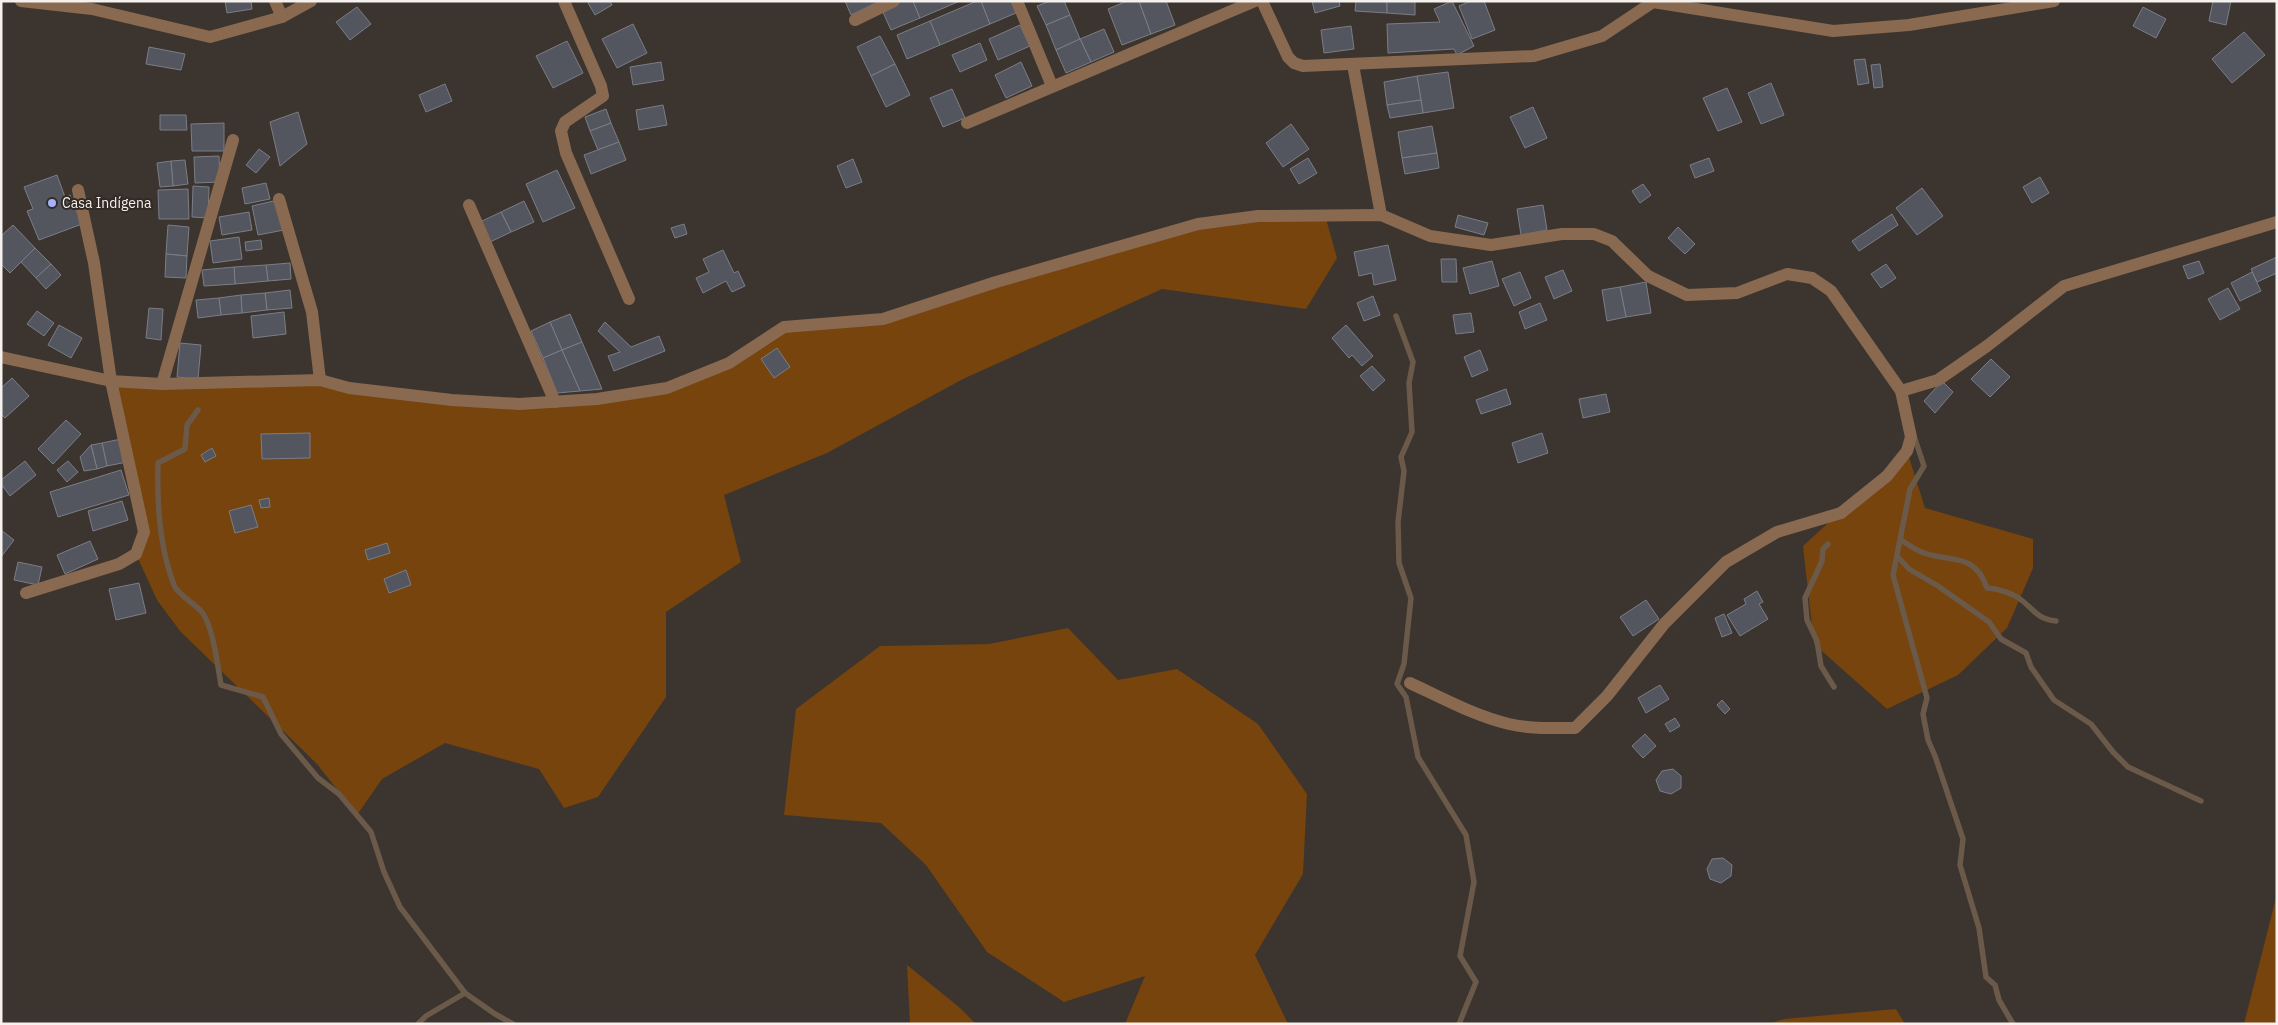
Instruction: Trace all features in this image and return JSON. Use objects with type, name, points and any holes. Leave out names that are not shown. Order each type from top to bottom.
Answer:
[{"type":"street","points":[[21,1],[92,9],[210,37],[282,17],[311,1]]},
{"type":"street","points":[[275,1],[282,17]]},
{"type":"street","points":[[564,1],[601,86],[602,96],[565,122],[561,131],[566,153],[629,299]]},
{"type":"street","points":[[855,20],[894,1]]},
{"type":"street","points":[[1017,1],[1052,86]]},
{"type":"street","points":[[967,123],[1255,1]]},
{"type":"street","points":[[1262,1],[1288,57],[1294,63],[1303,66],[1534,56],[1602,36],[1653,2],[1833,31],[1909,24],[2054,1]]},
{"type":"street","points":[[1353,65],[1381,215]]},
{"type":"street","points":[[162,384],[233,140]]},
{"type":"street","points":[[26,594],[119,564],[136,554],[144,532],[111,381],[94,263],[78,190]]},
{"type":"street","points":[[279,199],[312,312],[320,380]]},
{"type":"street","points":[[469,205],[555,402]]},
{"type":"street","points":[[1,357],[111,381],[162,384],[320,380],[349,388],[452,400],[519,404],[597,399],[668,388],[729,363],[784,327],[883,319],[996,282],[1198,224],[1258,216],[1381,215],[1430,236],[1491,245],[1562,234],[1594,234],[1612,241],[1648,276],[1687,295],[1736,293],[1787,274],[1812,278],[1831,291],[1902,391],[1911,436],[1907,451],[1887,476],[1841,513],[1777,532],[1726,562],[1664,624],[1608,696],[1575,728],[1539,728],[1510,724],[1475,712],[1410,683]]},
{"type":"street","points":[[1902,391],[1938,380],[1987,346],[2064,286],[2277,222]]},
{"type":"shaded area","points":[[1325,215],[1337,258],[1306,309],[1162,289],[963,379],[827,453],[724,495],[741,562],[666,612],[666,697],[598,797],[564,808],[539,769],[445,743],[382,779],[357,815],[317,764],[180,631],[157,600],[136,554],[144,531],[111,381],[320,380],[519,404],[668,388],[729,363],[784,327],[883,319],[1198,224]]},
{"type":"shaded area","points":[[1907,451],[1925,508],[2033,539],[2033,568],[2007,628],[1958,675],[1887,709],[1814,644],[1803,546]]},
{"type":"shaded area","points":[[1068,628],[1118,680],[1177,669],[1258,724],[1307,794],[1303,874],[1255,955],[1288,1024],[1125,1024],[1145,976],[1064,1002],[987,952],[926,865],[881,823],[784,815],[796,709],[880,646],[989,644]]},
{"type":"shaded area","points":[[2277,894],[2277,1024],[2244,1024]]},
{"type":"shaded area","points":[[907,965],[959,1007],[976,1024],[910,1024]]},
{"type":"shaded area","points":[[1896,1009],[1905,1024],[1768,1024],[1784,1019]]},
{"type":"building","points":[[225,1],[251,1],[252,9],[227,13]]},
{"type":"building","points":[[591,1],[610,1],[612,5],[595,15],[588,3]]},
{"type":"building","points":[[845,1],[880,1],[851,15]]},
{"type":"building","points":[[902,1],[913,1],[920,18],[891,30],[882,10]]},
{"type":"building","points":[[913,1],[960,1],[920,18]]},
{"type":"building","points":[[981,1],[990,24],[940,45],[930,21]]},
{"type":"building","points":[[981,1],[1011,1],[1016,13],[990,24]]},
{"type":"building","points":[[1050,1],[1064,1],[1070,15],[1046,25],[1037,6]]},
{"type":"building","points":[[1127,1],[1139,1],[1151,34],[1122,45],[1108,9]]},
{"type":"building","points":[[1139,1],[1166,1],[1175,25],[1151,34]]},
{"type":"building","points":[[1312,1],[1339,1],[1340,6],[1315,13]]},
{"type":"building","points":[[1356,1],[1387,1],[1387,13],[1355,11]]},
{"type":"building","points":[[1387,1],[1415,1],[1415,15],[1387,13]]},
{"type":"building","points":[[1452,1],[1474,46],[1457,55],[1454,49],[1388,53],[1387,24],[1440,22],[1434,9]]},
{"type":"building","points":[[1471,1],[1484,1],[1495,30],[1472,39],[1459,6]]},
{"type":"building","points":[[2213,1],[2231,1],[2226,25],[2209,21]]},
{"type":"building","points":[[357,7],[371,24],[350,40],[336,22]]},
{"type":"building","points":[[2143,7],[2166,19],[2156,38],[2133,26]]},
{"type":"building","points":[[1070,15],[1080,39],[1056,50],[1046,25]]},
{"type":"building","points":[[930,21],[940,45],[907,59],[897,35]]},
{"type":"building","points":[[633,24],[647,53],[617,68],[602,39]]},
{"type":"building","points":[[1020,25],[1030,46],[998,60],[989,39]]},
{"type":"building","points":[[1351,26],[1354,49],[1324,53],[1321,30]]},
{"type":"building","points":[[1104,29],[1114,52],[1091,62],[1080,39]]},
{"type":"building","points":[[2244,32],[2265,55],[2232,83],[2212,59]]},
{"type":"building","points":[[880,36],[895,64],[871,76],[857,47]]},
{"type":"building","points":[[1080,39],[1091,62],[1066,73],[1056,50]]},
{"type":"building","points":[[567,41],[583,73],[553,88],[536,56]]},
{"type":"building","points":[[980,43],[987,60],[960,72],[952,55]]},
{"type":"building","points":[[149,47],[185,54],[181,70],[146,64]]},
{"type":"building","points":[[1865,59],[1869,83],[1858,85],[1854,60]]},
{"type":"building","points":[[661,62],[664,80],[633,85],[630,67]]},
{"type":"building","points":[[1021,62],[1032,86],[1006,98],[995,75]]},
{"type":"building","points":[[895,64],[910,95],[886,107],[871,76]]},
{"type":"building","points":[[1880,64],[1883,87],[1874,88],[1871,65]]},
{"type":"building","points":[[1448,72],[1454,108],[1423,113],[1417,76]]},
{"type":"building","points":[[1417,76],[1421,100],[1387,105],[1384,82]]},
{"type":"building","points":[[1771,83],[1784,115],[1761,124],[1748,93]]},
{"type":"building","points":[[445,84],[452,101],[426,112],[419,95]]},
{"type":"building","points":[[1727,88],[1742,122],[1718,131],[1703,98]]},
{"type":"building","points":[[952,89],[965,118],[943,127],[930,98]]},
{"type":"building","points":[[1421,100],[1423,113],[1390,118],[1387,105]]},
{"type":"building","points":[[663,105],[667,125],[639,130],[636,110]]},
{"type":"building","points":[[1533,107],[1547,138],[1525,148],[1510,117]]},
{"type":"building","points":[[606,109],[611,123],[590,131],[585,117]]},
{"type":"building","points":[[298,112],[307,144],[280,166],[270,122]]},
{"type":"building","points":[[160,115],[186,115],[187,130],[160,130]]},
{"type":"building","points":[[224,123],[224,151],[192,151],[191,124]]},
{"type":"building","points":[[611,123],[619,142],[598,150],[590,131]]},
{"type":"building","points":[[1291,124],[1309,149],[1283,167],[1266,143]]},
{"type":"building","points":[[1432,126],[1437,153],[1402,158],[1398,132]]},
{"type":"building","points":[[619,142],[626,160],[591,174],[584,155]]},
{"type":"building","points":[[259,149],[270,157],[256,173],[246,165]]},
{"type":"building","points":[[1437,153],[1439,168],[1405,174],[1402,158]]},
{"type":"building","points":[[219,156],[220,182],[195,183],[194,157]]},
{"type":"building","points":[[1308,158],[1317,173],[1299,184],[1290,169]]},
{"type":"building","points":[[1709,158],[1714,171],[1695,178],[1690,165]]},
{"type":"building","points":[[853,159],[862,182],[846,188],[837,166]]},
{"type":"building","points":[[185,160],[188,184],[173,186],[171,161]]},
{"type":"building","points":[[171,161],[173,186],[160,187],[157,163]]},
{"type":"building","points":[[557,170],[575,208],[543,222],[526,184]]},
{"type":"building","name":"Casa Indígena","points":[[57,175],[65,197],[70,195],[82,224],[39,240],[27,211],[33,209],[24,187]]},
{"type":"building","points":[[2040,177],[2049,193],[2032,203],[2023,187]]},
{"type":"building","points":[[266,183],[270,199],[245,204],[242,188]]},
{"type":"building","points":[[1643,184],[1651,195],[1640,203],[1632,191]]},
{"type":"building","points":[[193,186],[209,187],[208,218],[192,217]]},
{"type":"building","points":[[1922,188],[1943,216],[1917,235],[1896,208]]},
{"type":"building","points":[[188,189],[189,219],[159,219],[158,190]]},
{"type":"building","points":[[278,200],[284,230],[258,235],[252,206]]},
{"type":"building","points":[[524,201],[534,222],[511,232],[501,212]]},
{"type":"building","points":[[1543,205],[1547,230],[1521,235],[1517,209]]},
{"type":"building","points":[[249,212],[252,230],[222,235],[219,217]]},
{"type":"building","points":[[501,212],[511,232],[490,242],[480,222]]},
{"type":"building","points":[[1892,214],[1898,225],[1859,251],[1852,241]]},
{"type":"building","points":[[1458,215],[1488,223],[1484,235],[1455,227]]},
{"type":"building","points":[[684,224],[687,234],[675,238],[671,228]]},
{"type":"building","points":[[13,225],[35,248],[10,273],[1,264],[1,236]]},
{"type":"building","points":[[168,225],[189,227],[187,256],[166,254]]},
{"type":"building","points":[[1678,227],[1695,244],[1685,254],[1668,238]]},
{"type":"building","points":[[239,237],[242,259],[213,263],[210,241]]},
{"type":"building","points":[[261,240],[262,249],[246,251],[245,242]]},
{"type":"building","points":[[1388,245],[1396,280],[1374,285],[1372,273],[1359,276],[1354,252]]},
{"type":"building","points":[[35,248],[51,264],[36,278],[21,262]]},
{"type":"building","points":[[723,250],[734,273],[738,271],[745,286],[732,292],[726,281],[703,293],[696,278],[709,272],[703,259]]},
{"type":"building","points":[[166,254],[187,256],[186,278],[165,277]]},
{"type":"building","points":[[2277,257],[2277,273],[2257,282],[2251,269]]},
{"type":"building","points":[[1441,259],[1456,259],[1457,282],[1442,282]]},
{"type":"building","points":[[1492,261],[1499,286],[1470,294],[1463,268]]},
{"type":"building","points":[[2199,261],[2204,273],[2188,279],[2183,266]]},
{"type":"building","points":[[290,263],[291,279],[268,281],[266,265]]},
{"type":"building","points":[[51,264],[61,275],[46,289],[36,278]]},
{"type":"building","points":[[1886,264],[1896,278],[1881,288],[1871,274]]},
{"type":"building","points":[[266,265],[268,281],[235,284],[234,267]]},
{"type":"building","points":[[234,267],[235,284],[204,286],[202,270]]},
{"type":"building","points":[[1563,270],[1572,291],[1554,299],[1545,277]]},
{"type":"building","points":[[1520,272],[1531,298],[1514,306],[1502,279]]},
{"type":"building","points":[[2252,272],[2261,291],[2240,301],[2231,283]]},
{"type":"building","points":[[1646,282],[1651,313],[1626,317],[1620,287]]},
{"type":"building","points":[[1620,287],[1626,317],[1607,321],[1602,290]]},
{"type":"building","points":[[2228,288],[2240,309],[2220,320],[2208,299]]},
{"type":"building","points":[[290,290],[292,308],[267,310],[265,293]]},
{"type":"building","points":[[265,293],[267,310],[242,313],[241,295]]},
{"type":"building","points":[[241,295],[242,313],[221,315],[219,298]]},
{"type":"building","points":[[1373,296],[1380,315],[1364,321],[1357,303]]},
{"type":"building","points":[[219,298],[221,315],[198,318],[196,300]]},
{"type":"building","points":[[1540,303],[1547,320],[1525,329],[1519,312]]},
{"type":"building","points":[[149,308],[163,309],[161,340],[146,338]]},
{"type":"building","points":[[37,311],[54,323],[44,336],[27,324]]},
{"type":"building","points":[[284,312],[286,334],[253,338],[251,316]]},
{"type":"building","points":[[1471,313],[1474,332],[1456,334],[1453,315]]},
{"type":"building","points":[[570,314],[582,342],[562,350],[550,322]]},
{"type":"building","points":[[550,322],[562,350],[543,358],[531,331]]},
{"type":"building","points":[[605,322],[631,347],[659,336],[665,351],[614,371],[608,356],[620,352],[598,331]]},
{"type":"building","points":[[59,325],[82,338],[71,358],[48,345]]},
{"type":"building","points":[[1346,325],[1373,356],[1362,366],[1352,355],[1349,358],[1332,338]]},
{"type":"building","points":[[582,342],[602,389],[580,391],[562,350]]},
{"type":"building","points":[[180,343],[201,345],[198,379],[177,377]]},
{"type":"building","points":[[777,348],[790,367],[774,378],[761,359]]},
{"type":"building","points":[[562,350],[580,391],[557,393],[543,358]]},
{"type":"building","points":[[1480,350],[1488,370],[1472,377],[1464,357]]},
{"type":"building","points":[[1991,359],[2010,377],[1990,397],[1971,379]]},
{"type":"building","points":[[1372,366],[1385,380],[1373,391],[1360,376]]},
{"type":"building","points":[[12,378],[29,396],[5,418],[1,414],[1,388]]},
{"type":"building","points":[[1942,381],[1953,392],[1935,413],[1924,401]]},
{"type":"building","points":[[1506,389],[1511,404],[1481,414],[1476,400]]},
{"type":"building","points":[[1606,394],[1610,412],[1583,418],[1579,399]]},
{"type":"building","points":[[66,420],[81,434],[53,464],[38,449]]},
{"type":"building","points":[[310,433],[310,458],[262,459],[261,434]]},
{"type":"building","points":[[1542,433],[1548,453],[1518,463],[1512,443]]},
{"type":"building","points":[[121,439],[127,462],[107,466],[102,443]]},
{"type":"building","points":[[102,443],[107,466],[97,469],[91,445]]},
{"type":"building","points":[[91,445],[97,469],[84,471],[80,457]]},
{"type":"building","points":[[212,448],[216,456],[205,462],[201,455]]},
{"type":"building","points":[[25,461],[36,475],[10,496],[1,484],[1,480]]},
{"type":"building","points":[[68,461],[78,472],[67,482],[57,470]]},
{"type":"building","points":[[121,470],[129,495],[58,517],[50,492]]},
{"type":"building","points":[[269,498],[270,507],[261,508],[259,500]]},
{"type":"building","points":[[122,501],[128,520],[93,531],[88,511]]},
{"type":"building","points":[[251,505],[258,527],[235,533],[229,511]]},
{"type":"building","points":[[1,530],[14,540],[1,557]]},
{"type":"building","points":[[90,541],[98,559],[65,574],[57,555]]},
{"type":"building","points":[[387,543],[390,553],[368,560],[365,550]]},
{"type":"building","points":[[18,562],[42,567],[38,585],[14,580]]},
{"type":"building","points":[[406,570],[411,585],[389,593],[384,579]]},
{"type":"building","points":[[139,583],[146,613],[116,620],[109,589]]},
{"type":"building","points":[[1757,591],[1763,602],[1759,604],[1768,619],[1740,636],[1727,615],[1746,604],[1744,599]]},
{"type":"building","points":[[1646,600],[1659,619],[1633,636],[1620,617]]},
{"type":"building","points":[[1724,614],[1732,633],[1722,637],[1715,618]]},
{"type":"building","points":[[1660,685],[1669,699],[1646,713],[1638,698]]},
{"type":"building","points":[[1722,700],[1730,709],[1725,714],[1717,705]]},
{"type":"building","points":[[1675,718],[1680,726],[1670,732],[1665,724]]},
{"type":"building","points":[[1645,734],[1656,746],[1643,758],[1632,746]]},
{"type":"building","points":[[1673,769],[1681,776],[1681,788],[1671,794],[1660,791],[1656,780],[1662,771]]},
{"type":"building","points":[[1723,858],[1732,865],[1731,876],[1721,883],[1710,879],[1707,869],[1712,859]]},
{"type":"waterway","points":[[1396,316],[1413,362],[1409,383],[1412,432],[1401,457],[1404,471],[1398,522],[1399,563],[1411,598],[1404,664],[1397,684],[1406,697],[1418,757],[1466,835],[1474,882],[1460,956],[1476,982],[1459,1024]]},
{"type":"waterway","points":[[198,410],[187,425],[185,449],[158,463],[160,524],[165,555],[174,585],[179,592],[201,611],[209,626],[221,685],[263,697],[281,734],[318,778],[339,794],[371,832],[384,872],[400,907],[465,993],[513,1024]]},
{"type":"waterway","points":[[1915,439],[1924,466],[1910,489],[1893,575],[1927,698],[1923,714],[1928,740],[1963,839],[1960,865],[1979,928],[1986,977],[1995,985],[1999,1000],[2013,1024]]},
{"type":"waterway","points":[[1901,540],[1919,551],[1930,555],[1967,563],[1982,576],[1987,588],[2013,595],[2043,618],[2056,621]]},
{"type":"waterway","points":[[1828,544],[1823,549],[1822,561],[1805,598],[1807,620],[1817,641],[1821,666],[1834,687]]},
{"type":"waterway","points":[[1897,556],[1909,569],[1938,586],[1989,622],[2001,639],[2026,653],[2031,667],[2054,700],[2091,724],[2113,752],[2128,767],[2201,801]]},
{"type":"waterway","points":[[418,1024],[426,1016],[465,993]]},
{"type":"place","name":"Casa Indígena","points":[[52,203]]}]
